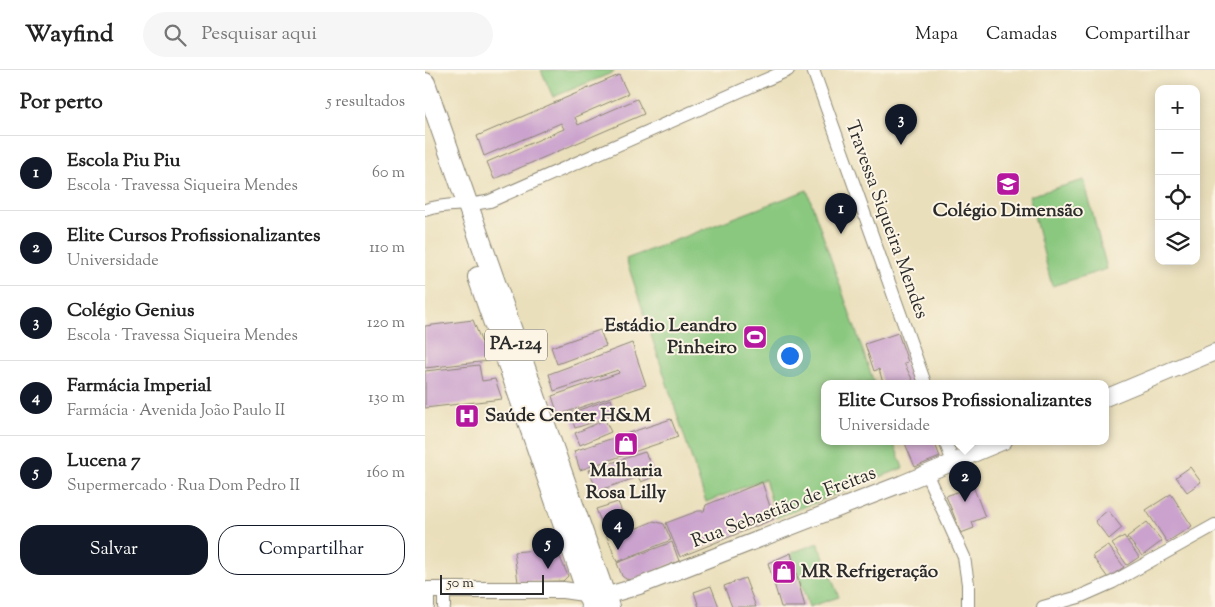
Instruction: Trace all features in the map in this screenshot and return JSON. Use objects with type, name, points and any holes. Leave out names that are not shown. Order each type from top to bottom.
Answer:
[{"type":"main road","name":"PA-124","points":[[425,83],[460,205],[598,601]]},
{"type":"main road","name":"PA-124","points":[[425,124],[460,205]]},
{"type":"street","points":[[425,210],[441,205],[460,205],[490,201],[788,70]]},
{"type":"street","name":"Travessa Siqueira Mendes","points":[[813,70],[924,380]]},
{"type":"street","points":[[1109,396],[1215,352]]},
{"type":"street","points":[[947,445],[953,462]]},
{"type":"street","name":"Rua Sebastião de Freitas","points":[[598,601],[994,445]]},
{"type":"street","points":[[926,473],[964,557],[968,584],[968,607]]},
{"type":"street","points":[[1043,607],[1079,597],[1113,582],[1215,525]]},
{"type":"street","points":[[432,590],[553,590],[598,601]]},
{"type":"street","points":[[428,607],[432,590]]},
{"type":"street","points":[[432,590],[444,607]]},
{"type":"green space","points":[[541,70],[613,70],[614,72],[553,97]]},
{"type":"green space","points":[[1084,180],[1107,269],[1052,286],[1029,196]]},
{"type":"green space","name":"Estádio Leandro Pinheiro","points":[[807,190],[873,380],[821,380],[821,445],[894,445],[903,468],[776,518],[765,479],[706,502],[626,259]]},
{"type":"green space","points":[[818,543],[839,597],[809,607],[791,553]]},
{"type":"building","points":[[619,75],[628,94],[575,117],[578,125],[637,99],[644,114],[494,179],[487,162],[564,129],[561,123],[484,156],[477,136]]},
{"type":"building","points":[[473,320],[489,361],[425,368],[425,326]]},
{"type":"building","points":[[600,330],[606,346],[557,364],[551,347]]},
{"type":"building","points":[[898,333],[908,362],[904,363],[912,380],[882,380],[879,369],[874,371],[865,344]]},
{"type":"building","points":[[632,343],[646,385],[558,415],[552,396],[619,373],[618,370],[554,391],[549,374]]},
{"type":"building","points":[[479,365],[482,381],[495,379],[502,399],[425,408],[425,371]]},
{"type":"building","points":[[611,399],[616,415],[575,428],[570,413]]},
{"type":"building","name":"Malharia Rosa Lilly","points":[[671,419],[678,437],[580,470],[574,451]]},
{"type":"building","points":[[605,420],[611,432],[580,445],[575,433]]},
{"type":"building","points":[[906,445],[936,445],[940,457],[915,467]]},
{"type":"building","points":[[645,452],[656,476],[641,482],[638,477],[597,491],[589,470]]},
{"type":"building","points":[[1190,467],[1201,482],[1187,492],[1176,477]]},
{"type":"building","points":[[762,482],[774,519],[680,557],[666,523],[698,511],[704,511],[706,505]]},
{"type":"building","points":[[973,486],[985,517],[972,522],[974,528],[961,533],[946,496]]},
{"type":"building","points":[[1171,494],[1192,526],[1167,542],[1146,510]]},
{"type":"building","points":[[618,502],[630,531],[654,521],[664,524],[671,540],[617,562],[596,509]]},
{"type":"building","points":[[1108,510],[1122,528],[1109,539],[1095,521]]},
{"type":"building","points":[[1147,522],[1162,541],[1142,556],[1127,537]]},
{"type":"building","points":[[1124,536],[1139,557],[1127,565],[1112,544]]},
{"type":"building","points":[[672,542],[679,561],[632,580],[622,576],[617,563]]},
{"type":"building","points":[[1108,545],[1124,567],[1108,578],[1092,556]]},
{"type":"building","points":[[556,548],[568,576],[563,581],[518,582],[514,552]]},
{"type":"building","points":[[791,553],[805,607],[781,607],[768,563]]},
{"type":"building","points":[[745,578],[756,607],[732,607],[724,586]]},
{"type":"building","points":[[711,586],[719,607],[699,607],[694,592]]},
{"type":"place","name":"Colégio Genius","points":[[901,145]]},
{"type":"place","name":"Colégio Dimensão","points":[[1008,184]]},
{"type":"place","name":"Escola Piu Piu","points":[[841,234]]},
{"type":"place","name":"Estádio Leandro Pinheiro","points":[[755,337]]},
{"type":"place","name":"Saúde Center H&M","points":[[467,416]]},
{"type":"place","name":"Malharia Rosa Lilly","points":[[626,444]]},
{"type":"place","name":"Elite Cursos Profissionalizantes","points":[[965,502]]},
{"type":"place","name":"Farmácia Imperial","points":[[618,550]]},
{"type":"place","name":"Lucena 7","points":[[548,569]]},
{"type":"place","name":"MR Refrigeração","points":[[784,572]]}]
